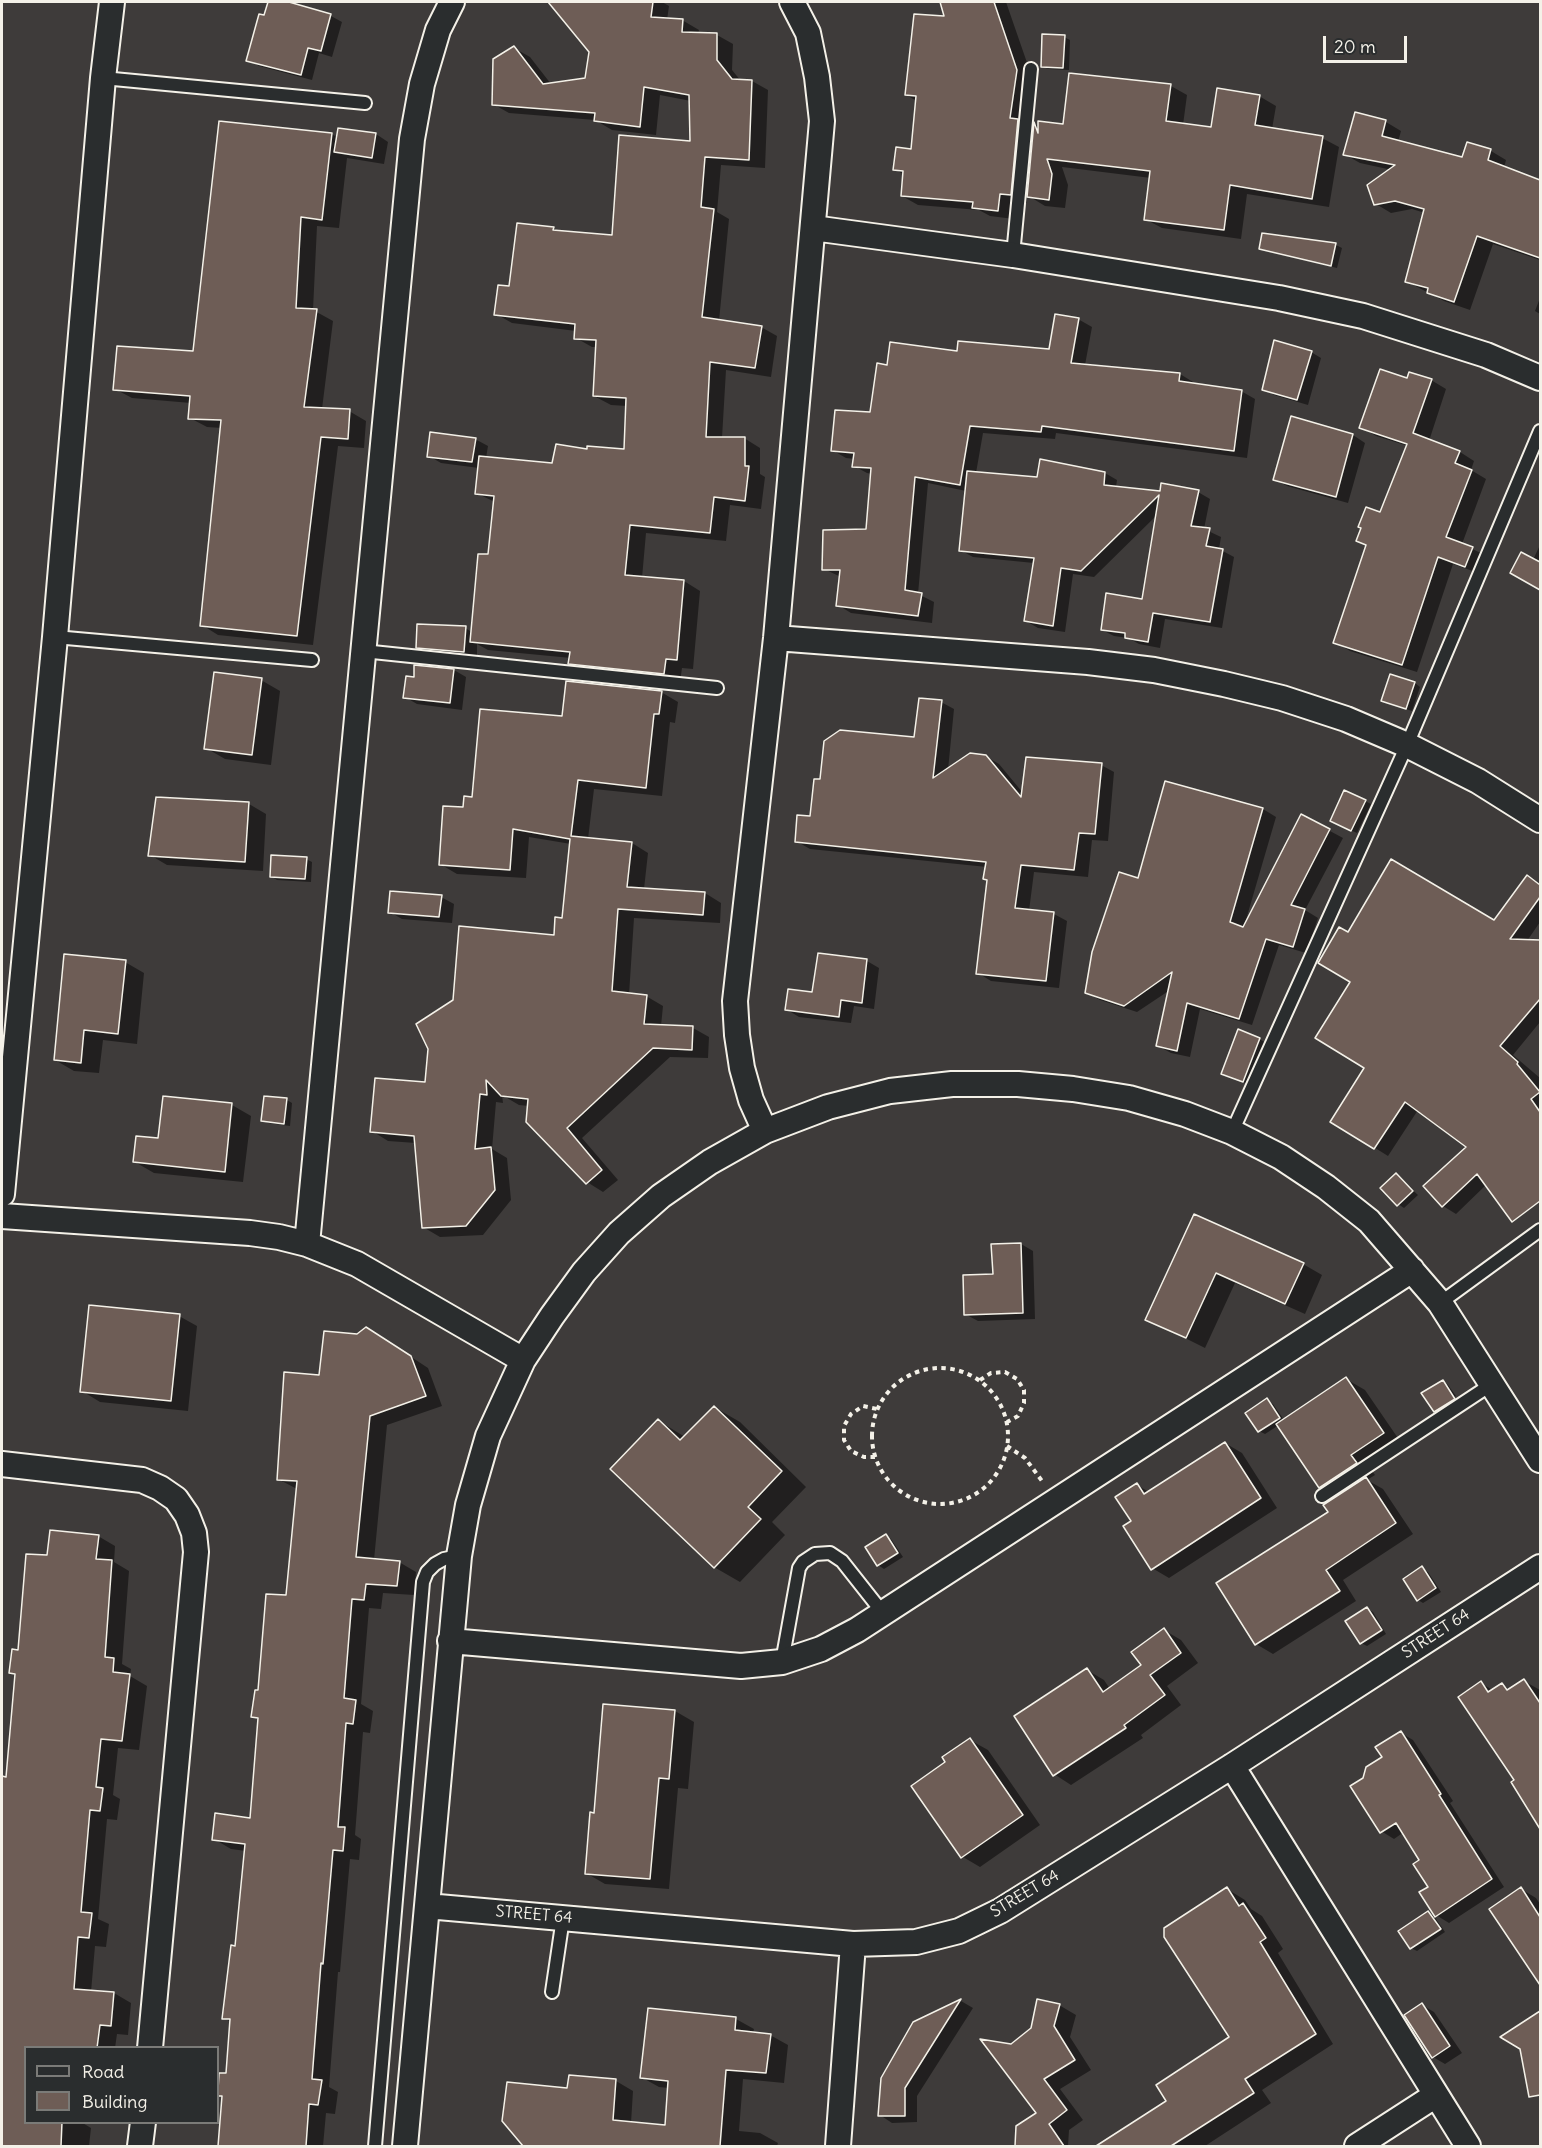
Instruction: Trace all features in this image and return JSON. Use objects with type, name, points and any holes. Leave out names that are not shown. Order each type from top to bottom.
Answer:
[{"type":"street","points":[[2,1194],[55,637],[103,78],[112,2]]},
{"type":"street","points":[[307,1244],[412,139],[438,30],[452,2]]},
{"type":"street","points":[[765,1131],[751,1100],[742,1068],[735,1001],[776,638],[822,121],[817,76],[808,33],[792,2]]},
{"type":"street","points":[[813,228],[1013,255],[1279,298],[1363,316],[1486,355],[1540,378]]},
{"type":"street","points":[[776,638],[1088,662],[1154,670],[1224,684],[1282,698],[1346,719],[1407,745],[1478,781],[1540,820]]},
{"type":"street","points":[[405,2146],[459,1556],[468,1505],[488,1436],[524,1360],[584,1272],[619,1233],[661,1196],[710,1162],[765,1131],[828,1107],[890,1091],[952,1084],[1018,1084],[1073,1089],[1129,1098],[1185,1114],[1232,1132],[1281,1157],[1326,1187],[1369,1221],[1440,1303],[1540,1460]]},
{"type":"street","points":[[2,1216],[250,1233],[307,1244],[357,1264],[524,1360]]},
{"type":"street","points":[[450,1641],[741,1666],[782,1662],[821,1649],[883,1613],[1412,1270]]},
{"type":"street","points":[[2,1464],[142,1480],[176,1499],[187,1515],[194,1533],[196,1552],[150,2046]]},
{"type":"street","name":"STREET 64","points":[[428,1906],[853,1944],[916,1942],[959,1931],[980,1922],[1232,1766],[1540,1567]]},
{"type":"street","points":[[1232,1766],[1468,2146]]},
{"type":"street","points":[[838,2146],[853,1944]]},
{"type":"street","points":[[1357,2146],[1436,2095]]},
{"type":"street","points":[[141,2146],[143,2124]]},
{"type":"lane","points":[[1013,255],[1030,69]]},
{"type":"lane","points":[[103,78],[365,103]]},
{"type":"lane","points":[[1232,1132],[1407,745],[1540,431]]},
{"type":"lane","points":[[55,637],[312,660]]},
{"type":"lane","points":[[363,651],[717,688]]},
{"type":"lane","points":[[1440,1303],[1540,1230]]},
{"type":"lane","points":[[1322,1496],[1492,1384]]},
{"type":"lane","points":[[782,1662],[800,1568],[803,1562],[815,1554],[830,1553],[842,1561],[883,1613]]},
{"type":"lane","points":[[375,2146],[423,1582],[427,1572],[435,1564],[444,1559],[459,1556]]},
{"type":"lane","points":[[552,1992],[563,1918]]},
{"type":"path","points":[[952,1369],[980,1380],[997,1398],[1007,1422],[1007,1446],[994,1476],[983,1488],[953,1503],[937,1504],[921,1501],[905,1494],[887,1479],[875,1457],[872,1425],[877,1409],[895,1384],[921,1370],[952,1369]]},
{"type":"path","points":[[980,1380],[991,1373],[1005,1372],[1017,1378],[1024,1390],[1024,1404],[1018,1416],[1007,1422]]},
{"type":"path","points":[[875,1457],[864,1457],[851,1451],[844,1440],[844,1426],[851,1414],[863,1406],[877,1409]]},
{"type":"path","points":[[1007,1446],[1025,1458],[1039,1474],[1053,1503]]},
{"type":"building","points":[[268,2],[289,2],[331,14],[321,51],[308,48],[301,75],[246,61],[259,14],[264,15]]},
{"type":"building","points":[[548,2],[653,2],[651,17],[683,19],[682,32],[717,33],[717,60],[732,79],[752,80],[749,160],[705,157],[701,207],[714,209],[702,317],[762,326],[755,368],[710,362],[706,437],[745,437],[745,466],[749,466],[745,501],[714,497],[710,533],[630,525],[625,575],[684,580],[677,660],[666,659],[664,674],[568,664],[570,652],[470,642],[478,554],[488,554],[494,496],[475,494],[479,456],[552,463],[556,444],[587,449],[587,446],[624,449],[626,398],[593,396],[596,340],[574,339],[575,324],[494,315],[498,285],[509,286],[517,223],[554,227],[553,230],[612,235],[619,135],[690,141],[689,95],[644,87],[640,127],[594,121],[595,113],[492,105],[493,59],[514,46],[543,84],[585,78],[589,52]]},
{"type":"building","points":[[940,2],[994,2],[1017,70],[1010,118],[1018,119],[1011,195],[1000,194],[998,211],[972,208],[973,202],[901,196],[903,171],[893,170],[896,147],[911,149],[916,96],[905,95],[914,14],[944,16]]},
{"type":"building","points":[[1042,34],[1065,35],[1063,68],[1041,67]]},
{"type":"building","points":[[1069,73],[1171,84],[1166,121],[1211,127],[1217,88],[1260,95],[1255,125],[1323,136],[1312,199],[1230,185],[1224,230],[1144,220],[1150,171],[1047,159],[1052,174],[1049,200],[1027,197],[1034,122],[1038,133],[1038,121],[1063,124]]},
{"type":"building","points":[[1355,112],[1386,120],[1382,136],[1462,157],[1467,142],[1491,149],[1488,160],[1540,180],[1540,258],[1477,236],[1454,302],[1427,293],[1428,288],[1405,282],[1424,209],[1395,201],[1374,205],[1367,185],[1395,165],[1343,155]]},
{"type":"building","points":[[219,121],[332,133],[322,220],[301,217],[296,308],[317,309],[304,407],[350,409],[348,439],[321,437],[297,636],[200,626],[221,420],[188,419],[190,396],[113,390],[117,346],[193,351]]},
{"type":"building","points":[[338,128],[376,133],[372,158],[334,152]]},
{"type":"building","points":[[1262,233],[1336,243],[1331,266],[1259,249]]},
{"type":"building","points":[[1055,314],[1079,318],[1071,363],[1180,373],[1179,381],[1242,390],[1234,451],[1042,426],[1041,432],[970,426],[960,485],[915,477],[905,590],[922,593],[918,616],[836,606],[840,570],[822,570],[823,530],[866,529],[871,468],[852,467],[854,453],[831,451],[835,410],[870,412],[877,363],[887,365],[890,342],[957,351],[958,341],[1049,349]]},
{"type":"building","points":[[1274,340],[1312,351],[1297,400],[1262,390]]},
{"type":"building","points":[[1380,369],[1407,378],[1409,372],[1432,379],[1413,433],[1460,451],[1455,463],[1472,470],[1446,537],[1473,547],[1465,567],[1438,557],[1402,665],[1333,643],[1366,545],[1356,541],[1361,528],[1358,527],[1366,507],[1380,512],[1407,444],[1359,428]]},
{"type":"building","points":[[1291,416],[1353,434],[1336,497],[1273,480]]},
{"type":"building","points":[[430,432],[476,438],[472,462],[427,457]]},
{"type":"building","points":[[1040,459],[1105,472],[1104,485],[1160,491],[1161,483],[1199,490],[1191,526],[1210,528],[1206,546],[1223,549],[1210,622],[1153,613],[1148,642],[1125,638],[1125,633],[1101,630],[1106,593],[1142,599],[1159,495],[1081,571],[1061,568],[1053,626],[1024,621],[1034,558],[959,551],[967,471],[1037,477]]},
{"type":"building","points":[[1521,552],[1540,562],[1540,590],[1510,573]]},
{"type":"building","points":[[417,624],[466,626],[464,652],[416,648]]},
{"type":"building","points":[[414,665],[454,669],[450,703],[403,698],[406,676],[414,677]]},
{"type":"building","points":[[214,672],[262,678],[252,755],[204,749]]},
{"type":"building","points":[[1390,674],[1415,682],[1406,709],[1381,701]]},
{"type":"building","points":[[566,681],[662,691],[659,714],[654,714],[646,788],[578,780],[571,836],[632,842],[627,887],[705,892],[703,915],[618,909],[612,991],[647,995],[644,1024],[693,1026],[692,1050],[653,1048],[567,1128],[602,1170],[586,1184],[526,1122],[528,1099],[501,1096],[486,1080],[487,1095],[480,1094],[475,1149],[491,1147],[495,1190],[466,1226],[422,1228],[414,1136],[370,1132],[375,1078],[425,1082],[428,1049],[416,1024],[453,1000],[459,926],[554,935],[555,917],[562,918],[570,839],[513,829],[510,870],[439,865],[443,806],[463,807],[464,796],[472,797],[480,709],[562,716]]},
{"type":"building","points":[[919,698],[942,700],[933,778],[970,753],[986,755],[1021,797],[1026,757],[1102,763],[1095,834],[1079,833],[1074,870],[1021,865],[1015,908],[1054,912],[1046,981],[976,974],[987,880],[983,879],[986,862],[795,842],[797,815],[810,816],[814,779],[820,779],[824,741],[840,730],[914,737]]},
{"type":"building","points":[[1165,781],[1263,808],[1230,922],[1243,927],[1301,814],[1330,829],[1291,905],[1305,909],[1293,947],[1266,939],[1239,1019],[1187,1003],[1177,1051],[1156,1046],[1172,972],[1124,1006],[1085,993],[1092,952],[1119,872],[1138,878]]},
{"type":"building","points":[[1344,790],[1366,800],[1351,831],[1330,821]]},
{"type":"building","points":[[156,797],[249,802],[245,862],[148,856]]},
{"type":"building","points":[[271,855],[307,857],[305,879],[270,877]]},
{"type":"building","points":[[1391,859],[1494,920],[1527,875],[1540,885],[1540,897],[1510,939],[1540,940],[1540,999],[1500,1046],[1518,1062],[1517,1064],[1540,1092],[1531,1099],[1540,1112],[1540,1201],[1512,1222],[1477,1174],[1442,1207],[1423,1186],[1466,1147],[1405,1102],[1374,1149],[1330,1122],[1364,1068],[1315,1038],[1350,982],[1318,963],[1339,927],[1348,932]]},
{"type":"building","points":[[390,891],[442,895],[439,917],[388,913]]},
{"type":"building","points":[[818,953],[867,959],[862,1003],[841,1000],[839,1017],[785,1010],[788,989],[812,992]]},
{"type":"building","points":[[64,954],[126,960],[118,1034],[84,1030],[81,1063],[54,1060]]},
{"type":"building","points":[[1238,1029],[1260,1038],[1243,1082],[1221,1074]]},
{"type":"building","points":[[163,1096],[232,1103],[225,1172],[133,1162],[136,1136],[158,1138]]},
{"type":"building","points":[[264,1096],[287,1098],[284,1124],[261,1121]]},
{"type":"building","points":[[1396,1173],[1413,1191],[1397,1206],[1380,1188]]},
{"type":"building","points":[[1194,1214],[1304,1263],[1285,1304],[1216,1273],[1186,1338],[1145,1320]]},
{"type":"building","points":[[1021,1243],[1023,1313],[964,1315],[963,1275],[993,1274],[991,1244]]},
{"type":"building","points":[[89,1305],[180,1314],[171,1401],[80,1392]]},
{"type":"building","points":[[366,1327],[411,1356],[426,1396],[370,1416],[356,1557],[400,1561],[397,1586],[366,1584],[364,1600],[352,1599],[344,1698],[356,1700],[353,1724],[346,1723],[338,1827],[345,1827],[343,1851],[333,1850],[323,1964],[321,1963],[312,2079],[322,2080],[318,2105],[309,2104],[306,2146],[218,2146],[222,2096],[219,2096],[219,2073],[226,2073],[230,2019],[222,2019],[231,1945],[235,1946],[245,1844],[212,1840],[215,1813],[250,1818],[258,1718],[251,1717],[255,1690],[258,1690],[266,1594],[286,1595],[297,1481],[277,1480],[284,1372],[319,1375],[324,1331],[357,1334]]},
{"type":"building","points":[[1346,1377],[1384,1433],[1351,1455],[1357,1463],[1319,1488],[1276,1424]]},
{"type":"building","points":[[1443,1380],[1455,1399],[1434,1412],[1421,1393]]},
{"type":"building","points":[[1267,1398],[1280,1418],[1258,1432],[1245,1413]]},
{"type":"building","points":[[714,1406],[782,1471],[748,1507],[761,1519],[714,1568],[610,1469],[658,1419],[680,1440]]},
{"type":"building","points":[[1225,1442],[1261,1498],[1151,1570],[1123,1526],[1131,1521],[1115,1497],[1137,1483],[1144,1494]]},
{"type":"building","points":[[1366,1477],[1396,1523],[1326,1570],[1340,1591],[1255,1645],[1216,1583],[1328,1512],[1323,1505]]},
{"type":"building","points":[[50,1530],[99,1535],[96,1559],[112,1560],[105,1657],[114,1658],[113,1672],[130,1674],[122,1741],[101,1739],[96,1787],[103,1788],[100,1811],[90,1810],[81,1912],[92,1913],[89,1938],[78,1937],[74,1989],[114,1992],[111,2026],[100,2025],[97,2046],[24,2046],[24,2124],[62,2124],[61,2146],[2,2146],[2,1776],[6,1777],[15,1674],[9,1673],[12,1649],[18,1650],[26,1554],[47,1555]]},
{"type":"building","points":[[886,1534],[898,1553],[877,1566],[865,1547]]},
{"type":"building","points":[[1422,1566],[1436,1588],[1417,1601],[1403,1579]]},
{"type":"building","points":[[1367,1607],[1382,1630],[1360,1644],[1345,1621]]},
{"type":"building","points":[[1164,1628],[1181,1653],[1150,1675],[1165,1695],[1124,1725],[1126,1728],[1053,1776],[1014,1716],[1087,1668],[1103,1692],[1141,1665],[1131,1652]]},
{"type":"building","points":[[1524,1679],[1540,1703],[1540,1829],[1511,1782],[1514,1780],[1458,1697],[1481,1681],[1488,1692],[1502,1683],[1507,1690]]},
{"type":"building","points":[[603,1704],[675,1710],[669,1779],[659,1778],[650,1879],[585,1874],[590,1812],[594,1813]]},
{"type":"building","points":[[1401,1731],[1492,1879],[1435,1917],[1419,1892],[1428,1887],[1413,1864],[1419,1860],[1396,1823],[1380,1833],[1350,1786],[1363,1778],[1366,1767],[1382,1757],[1375,1747]]},
{"type":"building","points":[[970,1738],[1023,1815],[961,1858],[911,1786],[945,1762],[942,1757]]},
{"type":"building","points":[[1227,1887],[1239,1906],[1243,1903],[1266,1938],[1260,1942],[1316,2034],[1245,2079],[1254,2093],[1171,2146],[1096,2146],[1166,2101],[1156,2085],[1229,2037],[1164,1937],[1164,1928]]},
{"type":"building","points":[[1521,1887],[1540,1917],[1540,1985],[1489,1909]]},
{"type":"building","points":[[1428,1911],[1441,1929],[1410,1949],[1398,1931]]},
{"type":"building","points":[[961,1999],[905,2088],[905,2116],[878,2116],[881,2078],[913,2022]]},
{"type":"building","points":[[1037,1999],[1060,2004],[1054,2026],[1075,2060],[1044,2079],[1067,2110],[1049,2124],[1064,2146],[1015,2146],[1016,2126],[1036,2113],[980,2039],[1011,2044],[1031,2028]]},
{"type":"building","points":[[1422,2003],[1450,2046],[1432,2058],[1404,2015]]},
{"type":"building","points":[[648,2008],[736,2017],[735,2030],[771,2034],[766,2073],[726,2070],[720,2146],[523,2146],[502,2121],[507,2082],[567,2088],[569,2075],[616,2079],[613,2120],[665,2125],[668,2081],[640,2078]]},
{"type":"building","points":[[1540,2011],[1540,2095],[1529,2097],[1520,2049],[1500,2037]]}]
